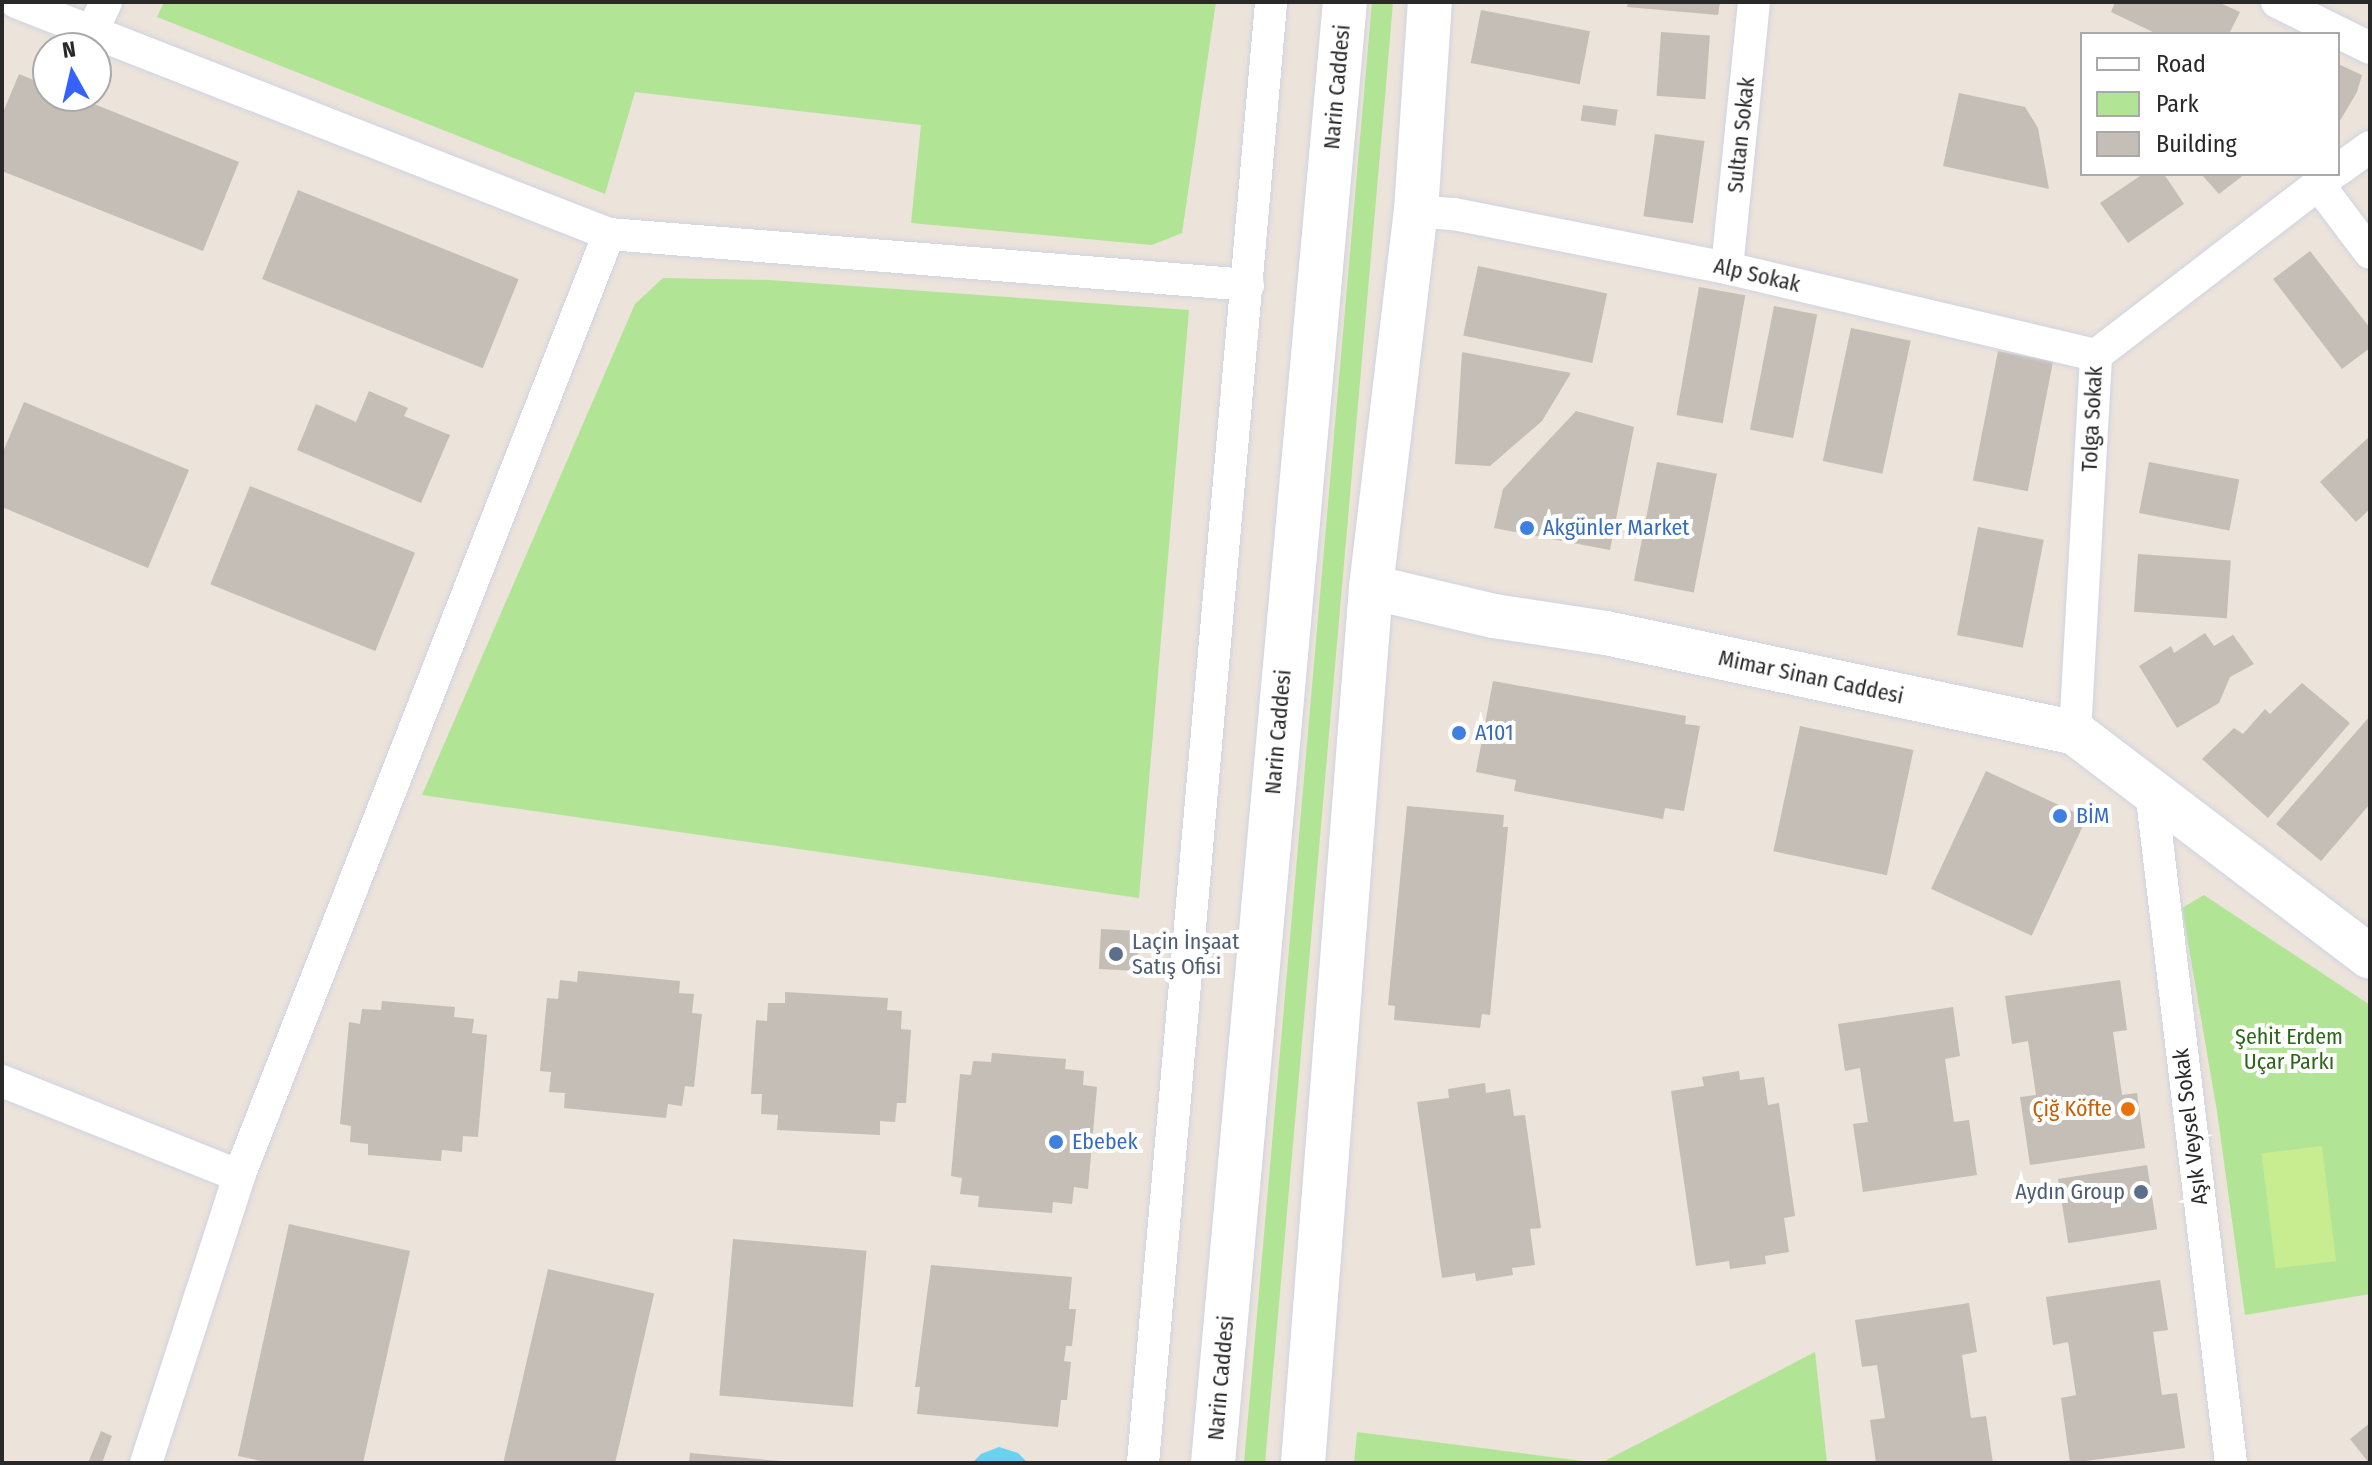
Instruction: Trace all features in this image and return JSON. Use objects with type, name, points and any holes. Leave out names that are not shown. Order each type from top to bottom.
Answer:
[{"type":"main road","name":"Narin Caddesi","points":[[1213,1463],[1345,2]]},
{"type":"main road","points":[[1303,1463],[1371,587],[1416,211],[1430,2]]},
{"type":"main road","name":"Mimar Sinan Caddesi","points":[[1371,587],[1494,616],[1606,633],[2075,733],[2370,957]]},
{"type":"street","points":[[16,2],[92,32],[106,2]]},
{"type":"street","points":[[1143,1463],[1271,2]]},
{"type":"street","name":"Sultan Sokak","points":[[1727,268],[1754,2]]},
{"type":"street","points":[[2277,2],[2338,32]]},
{"type":"street","points":[[2340,33],[2370,48]]},
{"type":"street","points":[[112,40],[609,234],[1248,285]]},
{"type":"street","name":"Tolga Sokak","points":[[2340,168],[2370,147]]},
{"type":"street","points":[[2329,176],[2370,253]]},
{"type":"street","name":"Tolga Sokak","points":[[2075,733],[2096,355],[2329,176]]},
{"type":"street","name":"Alp Sokak","points":[[1416,211],[1454,214],[1727,268],[2096,355]]},
{"type":"street","points":[[146,1463],[239,1176],[609,234]]},
{"type":"street","name":"Aşık Veysel Sokak","points":[[2151,790],[2231,1463]]},
{"type":"street","points":[[2,1081],[239,1176]]},
{"type":"green space","points":[[164,2],[1216,2],[1182,233],[1152,245],[911,223],[921,125],[635,92],[605,194],[157,17]]},
{"type":"green space","points":[[1372,2],[1393,2],[1385,97],[1265,1463],[1244,1463]]},
{"type":"green space","points":[[663,278],[769,280],[1189,310],[1139,898],[422,795],[635,304]]},
{"type":"green space","name":"Şehit Erdem Uçar Parkı","points":[[2204,895],[2370,1005],[2370,1294],[2245,1315],[2217,1111],[2182,908]]},
{"type":"green space","points":[[2322,1146],[2336,1261],[2276,1269],[2261,1153]]},
{"type":"green space","points":[[1815,1352],[1827,1463],[1601,1463]]},
{"type":"green space","points":[[1357,1432],[1597,1463],[1354,1463]]},
{"type":"water","points":[[999,1447],[1018,1453],[1028,1463],[972,1463],[981,1454]]},
{"type":"building","points":[[1628,2],[1720,2],[1718,15],[1627,7]]},
{"type":"building","points":[[2115,2],[2218,2],[2240,12],[2230,32],[2153,32],[2111,12]]},
{"type":"building","points":[[1481,10],[1590,31],[1580,84],[1471,63]]},
{"type":"building","points":[[1661,32],[1710,35],[1705,99],[1657,96]]},
{"type":"building","points":[[2340,65],[2362,75],[2357,92],[2340,121]]},
{"type":"building","points":[[19,74],[32,79],[32,112],[112,111],[239,162],[203,251],[2,171],[2,115]]},
{"type":"building","points":[[1959,93],[2025,107],[2038,128],[2049,189],[1943,166]]},
{"type":"building","points":[[1583,105],[1618,110],[1615,126],[1581,121]]},
{"type":"building","points":[[1655,134],[1705,141],[1693,223],[1643,216]]},
{"type":"building","points":[[2140,176],[2165,176],[2184,204],[2128,243],[2100,203]]},
{"type":"building","points":[[2203,176],[2242,176],[2219,194]]},
{"type":"building","points":[[298,190],[519,279],[483,368],[262,279]]},
{"type":"building","points":[[2310,251],[2370,328],[2370,348],[2342,369],[2273,279]]},
{"type":"building","points":[[1478,266],[1607,293],[1592,363],[1463,335]]},
{"type":"building","points":[[1699,287],[1745,295],[1723,423],[1676,415]]},
{"type":"building","points":[[1774,306],[1817,314],[1793,438],[1750,430]]},
{"type":"building","points":[[1851,328],[1911,341],[1882,474],[1823,461]]},
{"type":"building","points":[[1998,351],[2053,362],[2028,491],[1973,481]]},
{"type":"building","points":[[1462,352],[1571,373],[1542,421],[1490,466],[1455,464]]},
{"type":"building","points":[[369,391],[408,408],[404,416],[450,435],[421,503],[297,450],[316,404],[356,422]]},
{"type":"building","points":[[24,402],[189,470],[148,568],[2,507],[2,454]]},
{"type":"building","points":[[1576,411],[1634,427],[1610,550],[1494,528],[1503,489]]},
{"type":"building","points":[[2370,436],[2370,509],[2356,522],[2320,482]]},
{"type":"building","points":[[1657,462],[1717,474],[1694,592],[1634,581]]},
{"type":"building","points":[[2149,462],[2239,480],[2229,531],[2139,513]]},
{"type":"building","points":[[250,486],[415,553],[375,651],[210,584]]},
{"type":"building","points":[[1978,527],[2044,540],[2023,648],[1957,635]]},
{"type":"building","points":[[2138,554],[2231,560],[2227,618],[2134,612]]},
{"type":"building","points":[[2205,633],[2214,646],[2233,635],[2254,664],[2230,677],[2219,703],[2177,728],[2139,666],[2171,646],[2174,653]]},
{"type":"building","points":[[1493,681],[1686,716],[1685,724],[1700,726],[1684,811],[1665,808],[1663,819],[1514,791],[1516,780],[1476,772]]},
{"type":"building","points":[[2302,683],[2350,723],[2268,818],[2202,759],[2234,728],[2243,734],[2265,709],[2270,714]]},
{"type":"building","points":[[2370,716],[2370,804],[2321,861],[2276,824]]},
{"type":"building","points":[[1800,726],[1913,750],[1887,875],[1773,851]]},
{"type":"building","points":[[1986,771],[2087,818],[2032,936],[1931,889]]},
{"type":"building","points":[[1407,806],[1504,815],[1503,827],[1508,827],[1490,1015],[1482,1014],[1480,1028],[1394,1020],[1395,1006],[1388,1005]]},
{"type":"building","points":[[1101,929],[1139,931],[1137,971],[1099,969]]},
{"type":"building","points":[[578,971],[680,981],[679,993],[694,994],[692,1013],[702,1014],[694,1087],[685,1086],[682,1106],[668,1104],[666,1118],[564,1108],[565,1093],[549,1092],[551,1072],[540,1071],[547,998],[558,999],[560,980],[577,982]]},
{"type":"building","points":[[2120,980],[2127,1030],[2113,1032],[2122,1095],[2137,1093],[2145,1148],[2030,1165],[2020,1097],[2036,1095],[2028,1041],[2012,1044],[2005,996]]},
{"type":"building","points":[[785,992],[888,998],[887,1010],[902,1011],[901,1029],[911,1030],[906,1103],[897,1103],[895,1122],[880,1121],[880,1135],[777,1130],[778,1115],[761,1114],[762,1094],[751,1094],[756,1020],[767,1021],[768,1003],[785,1003]]},
{"type":"building","points":[[382,1001],[455,1007],[454,1017],[474,1019],[472,1033],[487,1035],[478,1137],[463,1136],[462,1152],[442,1150],[441,1161],[368,1155],[368,1144],[350,1142],[351,1126],[340,1124],[349,1022],[360,1024],[362,1009],[381,1010]]},
{"type":"building","points":[[1953,1007],[1960,1056],[1945,1059],[1954,1122],[1969,1120],[1977,1175],[1863,1192],[1853,1124],[1868,1122],[1860,1068],[1845,1071],[1838,1024]]},
{"type":"building","points":[[992,1053],[1066,1059],[1065,1069],[1084,1071],[1083,1085],[1097,1087],[1088,1189],[1074,1187],[1072,1204],[1053,1202],[1052,1213],[978,1207],[979,1196],[960,1194],[962,1178],[951,1176],[960,1074],[971,1075],[973,1061],[991,1062]]},
{"type":"building","points":[[1739,1071],[1740,1080],[1764,1077],[1768,1105],[1779,1103],[1795,1216],[1784,1218],[1789,1252],[1765,1256],[1766,1264],[1730,1269],[1729,1261],[1696,1266],[1671,1091],[1704,1086],[1702,1077]]},
{"type":"building","points":[[1485,1083],[1486,1093],[1510,1089],[1514,1116],[1525,1115],[1541,1228],[1530,1229],[1535,1265],[1512,1268],[1513,1275],[1476,1281],[1475,1273],[1442,1278],[1417,1102],[1449,1098],[1448,1089]]},
{"type":"building","points":[[2147,1165],[2157,1229],[2068,1243],[2058,1179]]},
{"type":"building","points":[[289,1224],[410,1251],[363,1463],[271,1463],[238,1456]]},
{"type":"building","points":[[733,1239],[866,1251],[853,1407],[719,1395]]},
{"type":"building","points":[[931,1265],[1072,1277],[1069,1309],[1076,1309],[1072,1346],[1066,1346],[1064,1361],[1071,1362],[1067,1400],[1061,1400],[1058,1427],[917,1414],[920,1387],[915,1387]]},
{"type":"building","points":[[548,1269],[654,1294],[615,1463],[503,1463]]},
{"type":"building","points":[[2160,1280],[2168,1330],[2153,1332],[2162,1395],[2177,1393],[2185,1448],[2070,1463],[2061,1398],[2076,1395],[2068,1342],[2053,1345],[2046,1297]]},
{"type":"building","points":[[1969,1303],[1977,1352],[1962,1355],[1971,1418],[1986,1416],[1993,1463],[1876,1463],[1870,1420],[1885,1418],[1877,1365],[1862,1367],[1855,1320]]},
{"type":"building","points":[[2370,1423],[2370,1463],[2369,1463],[2350,1439]]},
{"type":"building","points":[[101,1431],[112,1436],[102,1463],[88,1463]]},
{"type":"building","points":[[690,1453],[780,1461],[780,1463],[689,1463]]},
{"type":"place","name":"Akgünler Market","points":[[1527,528]]},
{"type":"place","name":"A101","points":[[1459,733]]},
{"type":"place","name":"BİM","points":[[2060,816]]},
{"type":"place","name":"Laçin İnşaat Satış Ofisi","points":[[1116,954]]},
{"type":"place","name":"Çiğ Köfte","points":[[2128,1109]]},
{"type":"place","name":"Ebebek","points":[[1056,1142]]},
{"type":"place","name":"Aydın Group","points":[[2141,1192]]}]
